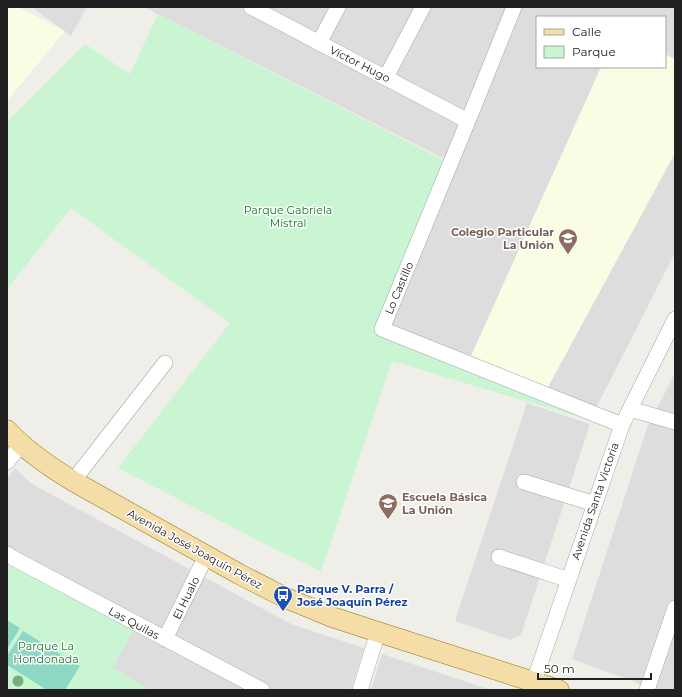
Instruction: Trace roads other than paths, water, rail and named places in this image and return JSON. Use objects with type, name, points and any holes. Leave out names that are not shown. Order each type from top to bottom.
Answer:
[{"type":"main road","name":"Avenida José Joaquín Pérez","points":[[7,430],[38,458],[55,470],[256,584],[332,617],[532,686],[559,690]]},
{"type":"street","name":"Víctor Hugo","points":[[251,7],[468,121]]},
{"type":"street","points":[[320,43],[338,7]]},
{"type":"street","points":[[386,77],[423,7]]},
{"type":"street","name":"Lo Castillo","points":[[514,7],[382,329],[622,425]]},
{"type":"street","name":"Avenida Santa Victoria","points":[[532,686],[622,425],[675,319]]},
{"type":"street","points":[[73,481],[164,363]]},
{"type":"street","points":[[630,409],[675,422]]},
{"type":"street","points":[[7,462],[22,444]]},
{"type":"street","points":[[524,482],[595,504]]},
{"type":"street","name":"Las Quilas","points":[[7,554],[262,690]]},
{"type":"street","name":"El Hualo","points":[[165,639],[206,556]]},
{"type":"street","points":[[500,557],[569,580]]},
{"type":"street","points":[[647,690],[675,608]]},
{"type":"street","points":[[360,690],[378,632]]},
{"type":"place","name":"Colegio Particular La Unión","points":[[568,255]]},
{"type":"place","name":"Escuela Básica La Unión","points":[[388,520]]},
{"type":"place","name":"Parque V. Parra / José Joaquín Pérez","points":[[283,612]]},
{"type":"park label","name":"Parque Gabriela Mistral","points":[[288,216]]},
{"type":"park label","name":"Parque La Hondonada","points":[[46,652]]}]
